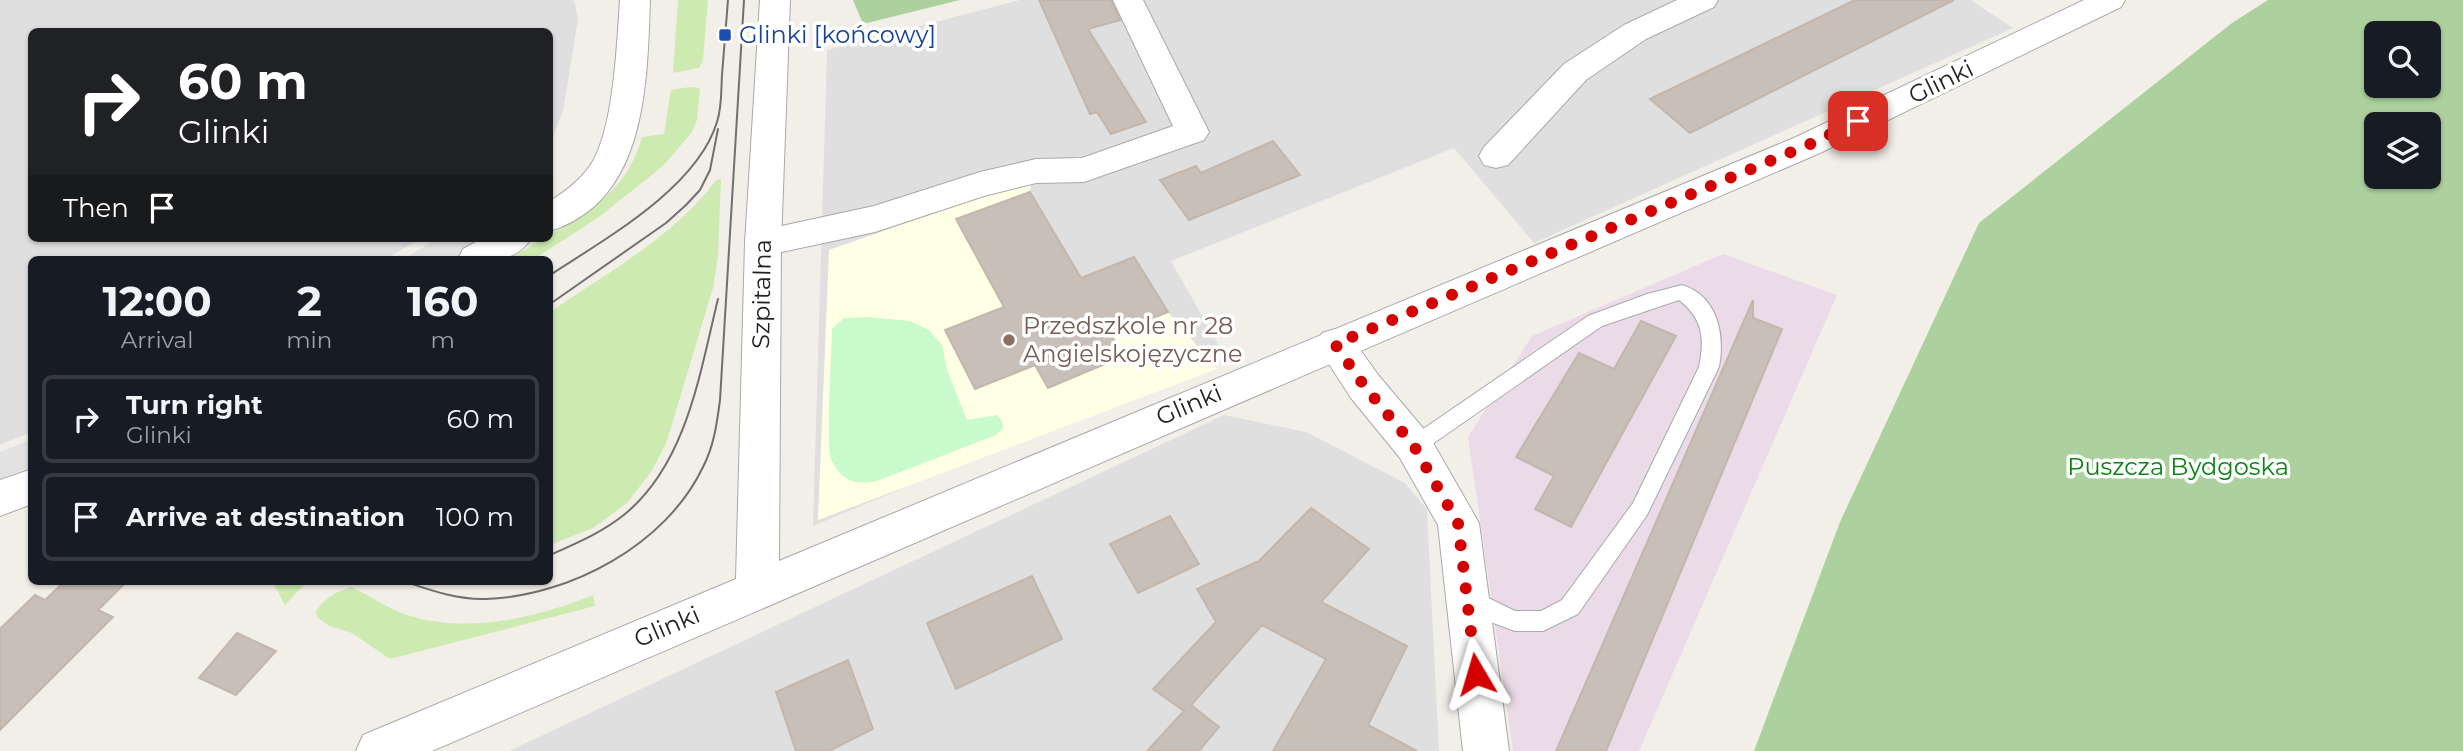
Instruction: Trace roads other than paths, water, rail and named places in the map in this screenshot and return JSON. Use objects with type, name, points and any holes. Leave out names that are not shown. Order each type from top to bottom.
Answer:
[{"type":"street","points":[[553,216],[589,188],[606,169],[617,148],[624,126],[635,0]]},
{"type":"street","name":"Szpitalna","points":[[757,589],[763,243],[775,0]]},
{"type":"street","points":[[763,243],[876,219],[1036,171],[1084,170],[1192,132],[1128,0]]},
{"type":"street","points":[[1496,156],[1574,72],[1635,32],[1703,0]]},
{"type":"street","name":"Glinki","points":[[379,751],[1808,145],[2110,0]]},
{"type":"street","points":[[481,256],[506,242]]},
{"type":"street","points":[[1335,344],[1365,387],[1414,446],[1458,523],[1486,751]]},
{"type":"street","points":[[0,498],[28,488]]},
{"type":"lane","points":[[1414,446],[1595,321],[1654,299],[1682,292],[1696,302],[1710,322],[1714,343],[1709,367],[1640,509],[1570,607],[1543,621],[1515,621],[1493,613],[1467,597]]},
{"type":"tram line","points":[[553,273],[647,210],[690,169],[706,146],[720,111],[728,0]]},
{"type":"tram line","points":[[415,585],[454,596],[486,599],[518,596],[582,576],[612,561],[640,542],[665,520],[686,495],[703,467],[712,443],[720,400],[744,0]]},
{"type":"tram line","points":[[553,302],[666,223],[686,205],[700,190],[710,170],[718,129]]},
{"type":"tram line","points":[[553,554],[589,537],[625,514],[646,493],[663,469],[688,415],[718,299]]},
{"type":"place","name":"Glinki [końcowy]","points":[[725,35]]},
{"type":"place","name":"Przedszkole nr 28 Angielskojęzyczne","points":[[1009,340]]},
{"type":"park label","name":"Puszcza Bydgoska","points":[[2178,467]]}]
